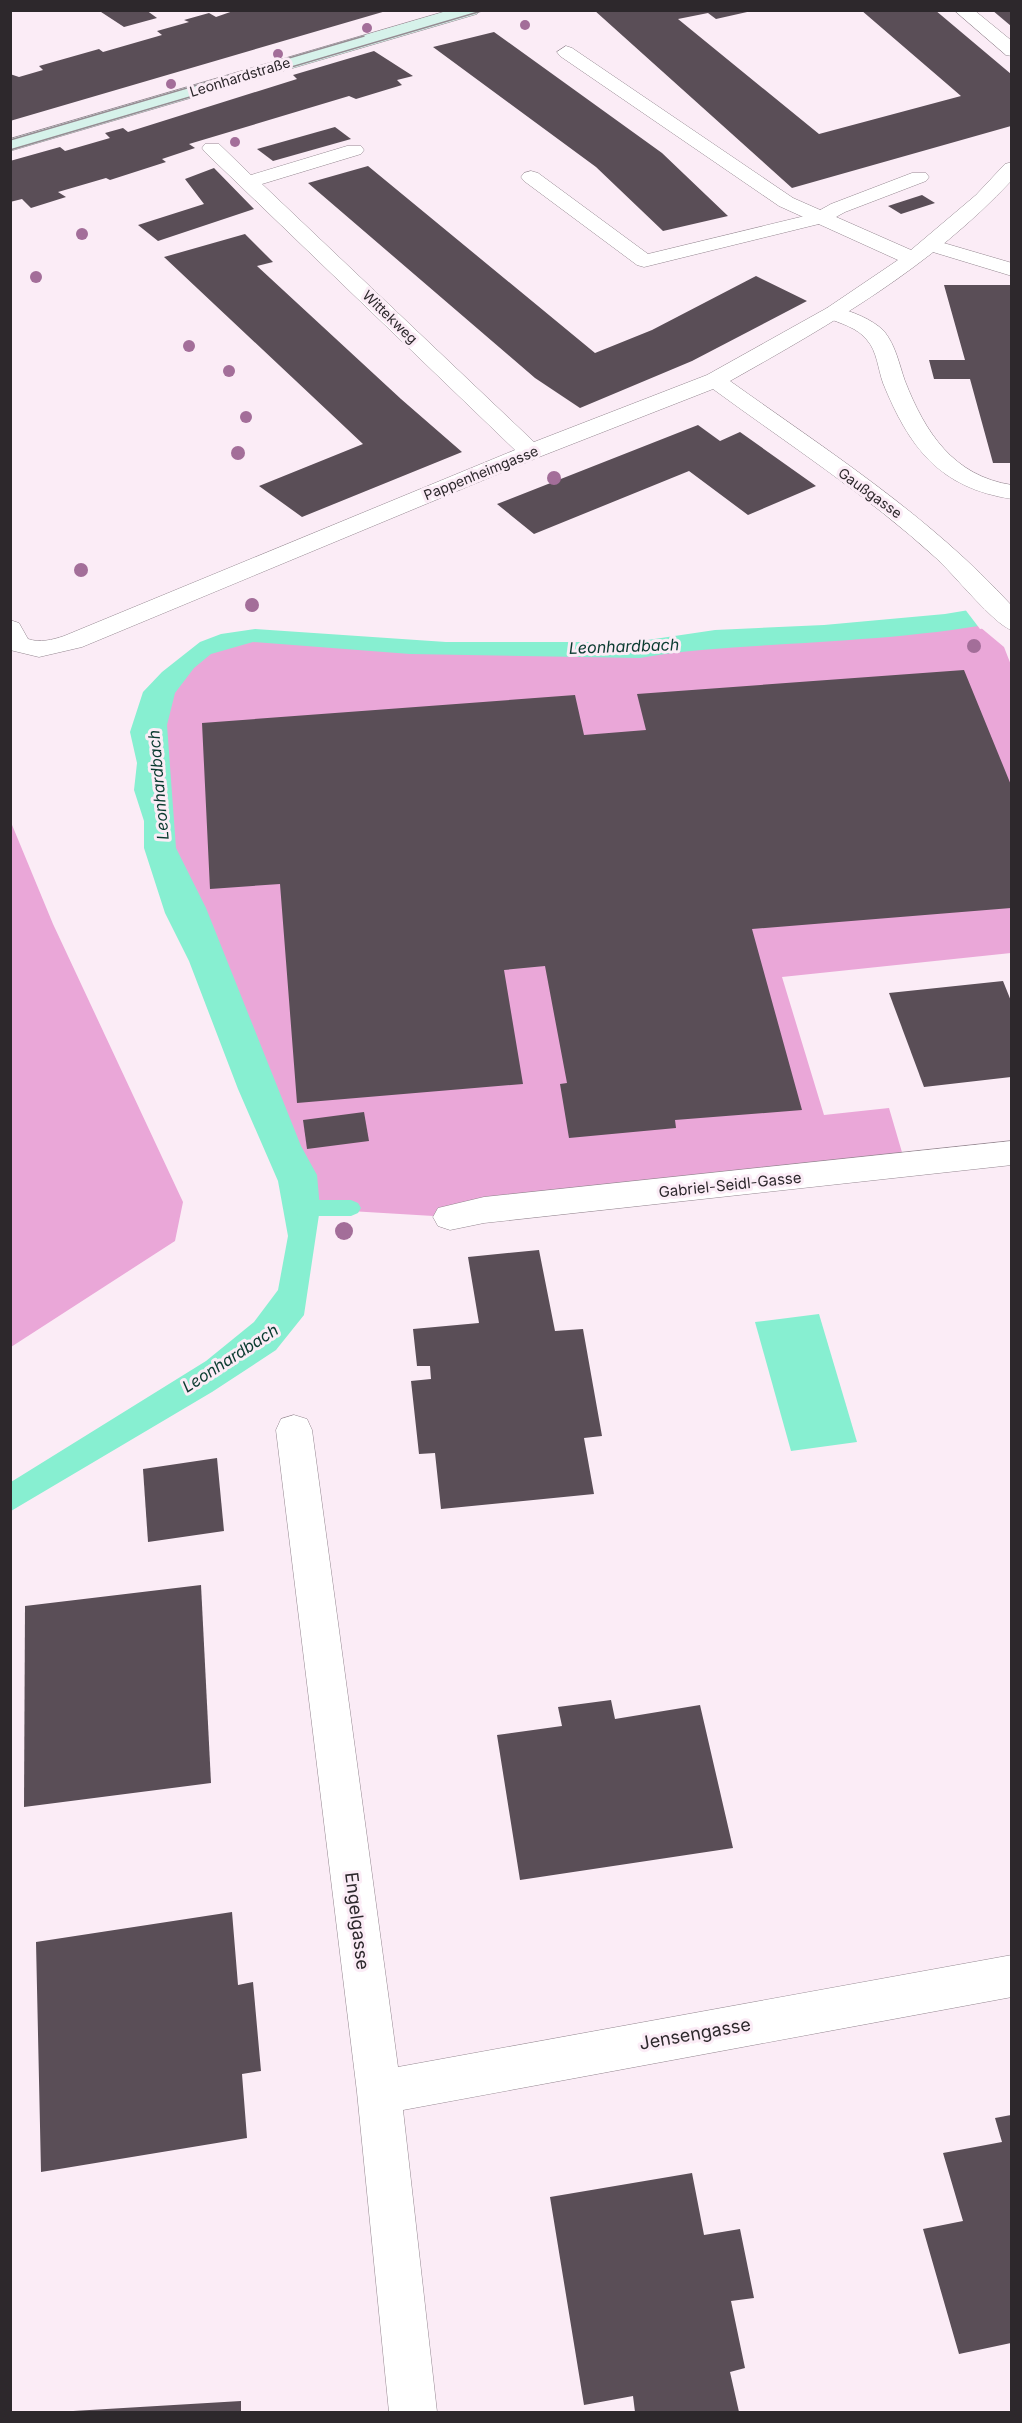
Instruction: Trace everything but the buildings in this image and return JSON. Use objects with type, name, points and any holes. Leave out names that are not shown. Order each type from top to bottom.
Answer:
[{"type":"main road","name":"Leonhardstraße","points":[[10,145],[471,10]]},
{"type":"street","points":[[963,10],[1011,51]]},
{"type":"street","points":[[566,52],[786,202],[820,218],[921,252],[1011,270]]},
{"type":"street","name":"Wittekweg","points":[[212,148],[531,452]]},
{"type":"street","points":[[248,182],[354,150]]},
{"type":"street","name":"Pappenheimgasse","points":[[10,628],[18,644],[32,649],[56,646],[104,629],[531,452],[715,380],[835,313],[921,252],[983,199],[1011,168]]},
{"type":"street","points":[[531,177],[644,261],[665,280]]},
{"type":"street","points":[[644,261],[820,218],[838,208],[919,177]]},
{"type":"street","points":[[835,313],[868,328],[877,337],[885,350],[895,384],[919,435],[972,482],[996,491],[1011,492]]},
{"type":"street","name":"Gaußgasse","points":[[715,380],[928,536],[982,586],[1011,622]]},
{"type":"street","name":"Gabriel-Seidl-Gasse","points":[[450,1217],[484,1210],[1011,1153]]},
{"type":"street","name":"Engelgasse","points":[[294,1430],[379,2092],[413,2412]]},
{"type":"street","name":"Jensengasse","points":[[379,2092],[1011,1976]]},
{"type":"shaded area","points":[[968,617],[1004,647],[1011,665],[1011,953],[782,977],[824,1115],[889,1108],[906,1166],[450,1217],[300,1208],[164,851],[165,692],[197,655],[254,637],[627,648]]},
{"type":"shaded area","points":[[10,820],[53,924],[183,1202],[175,1241],[11,1347]]},
{"type":"water","name":"Leonhardbach","points":[[1011,603],[1011,620],[952,630],[705,650],[640,658],[410,654],[253,642],[211,654],[194,668],[175,693],[167,725],[176,848],[206,908],[301,1146],[317,1175],[320,1208],[304,1315],[276,1350],[212,1392],[11,1511],[11,1482],[206,1361],[254,1322],[278,1290],[288,1236],[278,1181],[238,1089],[189,961],[165,913],[144,848],[144,821],[134,790],[137,763],[130,732],[143,692],[162,672],[200,642],[221,634],[255,629],[446,642],[634,642],[715,630],[824,625],[945,614]]},
{"type":"water","points":[[819,1314],[857,1442],[791,1451],[755,1322]]},
{"type":"pier","points":[[1012,600],[1012,623],[980,629],[964,608]]},
{"type":"waterway","points":[[300,1208],[351,1208]]},
{"type":"tram line","points":[[10,150],[485,10]]},
{"type":"tram line","points":[[10,140],[364,36]]}]
